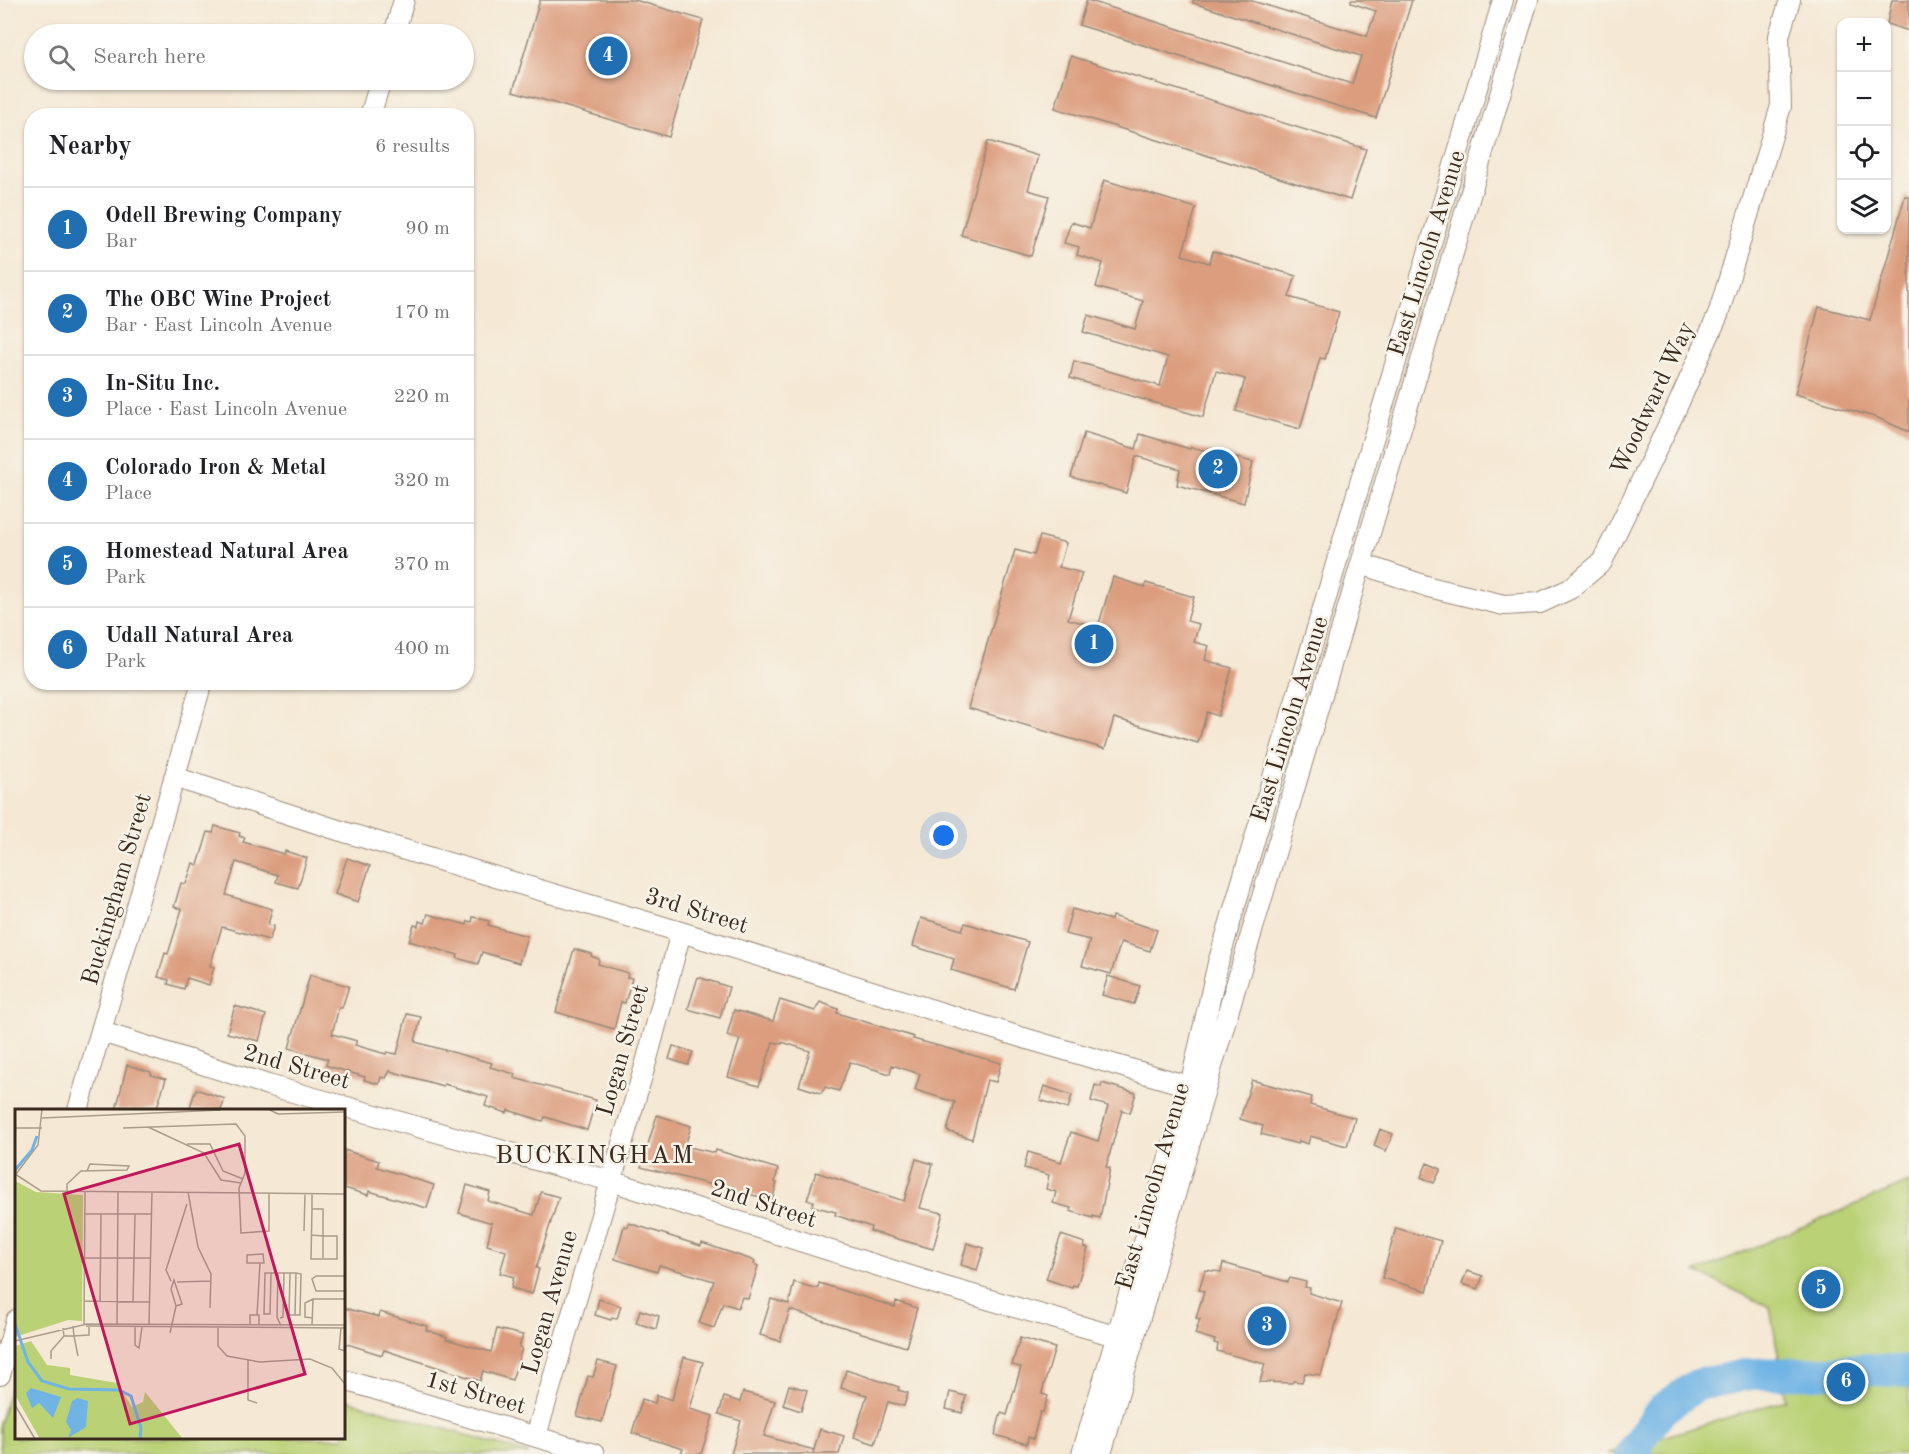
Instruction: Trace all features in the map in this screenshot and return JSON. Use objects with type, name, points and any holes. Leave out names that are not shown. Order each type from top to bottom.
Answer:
[{"type":"street","points":[[397,24],[404,0]]},
{"type":"street","name":"East Lincoln Avenue","points":[[1197,1088],[1218,963],[1503,0]]},
{"type":"street","name":"East Lincoln Avenue","points":[[1101,1454],[1125,1339],[1197,1088],[1362,564],[1528,0]]},
{"type":"street","name":"Woodward Way","points":[[1362,564],[1429,587],[1504,605],[1540,603],[1570,590],[1602,562],[1676,409],[1718,315],[1781,106],[1779,36],[1790,0]]},
{"type":"street","points":[[372,108],[378,90]]},
{"type":"street","name":"Buckingham Street","points":[[78,1109],[200,690]]},
{"type":"street","name":"3rd Street","points":[[174,777],[341,831],[681,932],[1017,1036],[1197,1088]]},
{"type":"street","name":"Logan Street","points":[[611,1181],[681,932]]},
{"type":"street","name":"2nd Street","points":[[102,1032],[268,1085],[611,1181],[942,1286],[1125,1339]]},
{"type":"street","name":"Logan Avenue","points":[[536,1436],[611,1181]]},
{"type":"street","points":[[0,1375],[15,1323]]},
{"type":"street","name":"East Lincoln Avenue","points":[[1082,1454],[1125,1339]]},
{"type":"street","name":"1st Street","points":[[345,1380],[594,1454]]},
{"type":"green space","points":[[1909,1182],[1909,1454],[1606,1454],[1786,1400],[1770,1307],[1696,1272]]},
{"type":"green space","points":[[15,1369],[15,1439],[345,1439],[345,1399],[529,1454],[0,1454],[0,1422]]},
{"type":"building","points":[[540,0],[635,0],[703,20],[669,137],[513,91]]},
{"type":"building","points":[[1087,0],[1352,84],[1361,56],[1193,3],[1193,0],[1249,0],[1367,36],[1376,11],[1351,3],[1351,0],[1412,0],[1376,118],[1079,25]]},
{"type":"building","points":[[1892,0],[1909,0],[1909,31],[1891,25],[1891,18],[1888,18]]},
{"type":"building","points":[[1071,56],[1366,149],[1350,200],[1055,108]]},
{"type":"building","points":[[988,141],[1038,156],[1028,190],[1049,196],[1031,256],[961,235]]},
{"type":"building","points":[[1104,180],[1196,208],[1182,255],[1209,263],[1213,251],[1296,276],[1289,297],[1339,312],[1325,359],[1320,358],[1300,429],[1236,411],[1245,379],[1216,371],[1203,417],[1070,378],[1074,361],[1160,386],[1168,357],[1083,332],[1088,315],[1135,329],[1143,301],[1096,287],[1103,263],[1077,255],[1079,247],[1064,243],[1071,222],[1090,228]]},
{"type":"building","points":[[1905,196],[1909,196],[1909,432],[1878,418],[1795,394],[1819,307],[1870,320]]},
{"type":"building","points":[[1084,433],[1136,449],[1140,434],[1190,449],[1191,447],[1253,462],[1244,503],[1177,485],[1180,469],[1136,456],[1126,493],[1071,477]]},
{"type":"building","points":[[1040,536],[1066,543],[1059,567],[1082,573],[1068,619],[1098,627],[1113,577],[1145,587],[1146,583],[1194,597],[1187,621],[1199,624],[1194,642],[1209,646],[1205,660],[1232,668],[1218,716],[1207,712],[1198,743],[1114,718],[1105,749],[968,708],[1015,550],[1034,555]]},
{"type":"building","points":[[215,826],[240,833],[239,836],[245,838],[243,842],[307,858],[298,888],[276,882],[278,875],[236,862],[226,895],[272,909],[268,925],[274,926],[269,940],[222,927],[210,966],[214,967],[209,985],[187,978],[184,989],[168,984],[169,980],[158,977],[182,909],[174,907],[181,883],[186,884],[193,863],[198,865],[208,832],[213,833]]},
{"type":"building","points":[[347,858],[370,866],[358,902],[335,894]]},
{"type":"building","points":[[1072,909],[1111,920],[1112,916],[1157,930],[1150,951],[1121,942],[1111,974],[1082,966],[1090,940],[1065,934]]},
{"type":"building","points":[[428,914],[467,925],[468,921],[472,922],[473,917],[489,921],[488,925],[527,936],[519,963],[482,952],[478,964],[457,958],[458,955],[409,941],[414,925],[418,926],[419,921],[425,923]]},
{"type":"building","points":[[921,918],[962,930],[965,923],[1028,942],[1014,989],[951,970],[954,959],[913,946]]},
{"type":"building","points":[[574,949],[592,954],[591,956],[599,959],[598,964],[628,973],[627,977],[632,978],[625,1003],[621,1002],[614,1029],[556,1012]]},
{"type":"building","points":[[310,975],[349,986],[342,1008],[339,1007],[332,1034],[357,1041],[355,1045],[386,1054],[387,1052],[397,1054],[407,1014],[421,1017],[415,1042],[492,1063],[490,1067],[515,1074],[514,1078],[596,1100],[587,1130],[545,1117],[543,1121],[508,1110],[507,1113],[485,1106],[488,1097],[390,1071],[386,1078],[381,1077],[379,1084],[364,1080],[365,1077],[326,1065],[328,1059],[289,1048]]},
{"type":"building","points":[[1108,976],[1140,986],[1134,1004],[1102,995]]},
{"type":"building","points":[[698,977],[729,987],[720,1018],[688,1009]]},
{"type":"building","points":[[780,1000],[815,1011],[820,1002],[838,1009],[837,1013],[914,1037],[913,1039],[1001,1063],[996,1082],[987,1080],[972,1139],[947,1131],[955,1102],[915,1090],[920,1074],[892,1065],[890,1074],[850,1062],[839,1091],[825,1087],[821,1093],[799,1086],[810,1051],[782,1042],[782,1044],[773,1042],[759,1086],[728,1077],[740,1039],[727,1036],[734,1010],[773,1021]]},
{"type":"building","points":[[235,1006],[266,1015],[259,1041],[227,1033]]},
{"type":"building","points":[[673,1046],[693,1052],[688,1065],[669,1059]]},
{"type":"building","points":[[127,1065],[166,1079],[156,1109],[116,1109]]},
{"type":"building","points":[[1252,1080],[1312,1097],[1310,1105],[1355,1118],[1347,1146],[1310,1136],[1308,1144],[1299,1141],[1298,1144],[1261,1134],[1263,1126],[1240,1119]]},
{"type":"building","points":[[1102,1083],[1136,1093],[1130,1113],[1122,1110],[1106,1167],[1110,1168],[1100,1218],[1093,1216],[1093,1218],[1053,1203],[1056,1192],[1046,1189],[1049,1175],[1024,1168],[1028,1152],[1061,1162],[1071,1132],[1098,1141],[1108,1106],[1091,1101],[1095,1085],[1101,1087]]},
{"type":"building","points":[[1044,1086],[1072,1095],[1068,1109],[1040,1100]]},
{"type":"building","points":[[196,1089],[225,1099],[221,1109],[189,1109]]},
{"type":"building","points":[[657,1115],[691,1126],[685,1146],[715,1153],[716,1150],[778,1169],[772,1200],[641,1167]]},
{"type":"building","points":[[1380,1129],[1393,1134],[1386,1151],[1374,1146]]},
{"type":"building","points":[[345,1150],[379,1161],[377,1167],[434,1185],[427,1208],[369,1191],[368,1195],[345,1188]]},
{"type":"building","points":[[916,1159],[933,1164],[920,1208],[943,1213],[933,1249],[870,1231],[871,1227],[835,1215],[836,1212],[812,1206],[814,1201],[807,1200],[816,1172],[904,1201]]},
{"type":"building","points":[[1427,1163],[1441,1169],[1434,1183],[1421,1177]]},
{"type":"building","points":[[467,1185],[490,1192],[488,1201],[534,1215],[541,1192],[559,1197],[536,1268],[539,1269],[532,1294],[511,1288],[514,1277],[500,1273],[506,1251],[487,1245],[492,1223],[459,1213]]},
{"type":"building","points":[[629,1223],[701,1246],[702,1243],[755,1261],[754,1264],[758,1266],[748,1299],[742,1297],[738,1308],[723,1303],[714,1328],[699,1323],[714,1281],[659,1265],[657,1272],[615,1259],[624,1226],[628,1227]]},
{"type":"building","points":[[1396,1228],[1441,1241],[1427,1291],[1382,1278]]},
{"type":"building","points":[[1061,1235],[1085,1243],[1084,1247],[1088,1248],[1077,1286],[1073,1285],[1072,1288],[1046,1279]]},
{"type":"building","points":[[967,1243],[984,1248],[977,1270],[961,1265]]},
{"type":"building","points":[[1223,1263],[1288,1282],[1290,1278],[1306,1282],[1305,1287],[1310,1288],[1309,1293],[1342,1303],[1321,1375],[1305,1373],[1302,1382],[1260,1382],[1265,1364],[1217,1351],[1218,1344],[1214,1343],[1215,1340],[1195,1334],[1200,1319],[1196,1318],[1204,1291],[1199,1290],[1205,1270],[1221,1272]]},
{"type":"building","points":[[1467,1271],[1483,1276],[1478,1289],[1462,1284]]},
{"type":"building","points":[[794,1282],[814,1288],[818,1287],[819,1283],[895,1307],[896,1301],[917,1308],[906,1347],[790,1310],[780,1341],[760,1335],[771,1299],[789,1304]]},
{"type":"building","points":[[599,1299],[621,1306],[617,1319],[612,1318],[611,1320],[595,1315]]},
{"type":"building","points":[[345,1308],[379,1317],[380,1312],[427,1326],[426,1330],[447,1337],[446,1339],[491,1352],[497,1329],[523,1335],[519,1347],[522,1348],[512,1380],[483,1371],[480,1381],[384,1350],[382,1355],[345,1343]]},
{"type":"building","points":[[640,1310],[659,1316],[656,1329],[636,1323]]},
{"type":"building","points":[[1020,1338],[1055,1348],[1042,1392],[1048,1396],[1043,1412],[1040,1412],[1033,1439],[1028,1437],[1027,1444],[995,1435],[1001,1413],[1007,1415],[1021,1367],[1012,1365]]},
{"type":"building","points":[[684,1357],[703,1362],[690,1409],[713,1416],[701,1454],[681,1454],[683,1449],[632,1433],[642,1399],[655,1403],[657,1395],[672,1400]]},
{"type":"building","points":[[598,1361],[617,1366],[602,1422],[577,1416],[588,1376],[593,1377]]},
{"type":"building","points":[[846,1370],[899,1387],[898,1390],[908,1393],[904,1406],[888,1402],[875,1444],[854,1437],[867,1395],[841,1388]]},
{"type":"building","points":[[789,1385],[807,1390],[801,1411],[783,1405]]},
{"type":"building","points":[[743,1392],[775,1401],[764,1436],[814,1450],[820,1429],[844,1436],[839,1454],[731,1454],[741,1421],[719,1414],[724,1397],[740,1402]]},
{"type":"building","points":[[950,1392],[966,1396],[962,1413],[946,1409]]},
{"type":"waterway","points":[[1631,1454],[1661,1410],[1697,1385],[1750,1374],[1815,1373],[1863,1369],[1909,1372]]},
{"type":"place","name":"Colorado Iron & Metal","points":[[608,56]]},
{"type":"place","name":"The OBC Wine Project","points":[[1218,469]]},
{"type":"place","name":"Odell Brewing Company","points":[[1094,644]]},
{"type":"place","name":"Homestead Natural Area","points":[[1821,1289]]},
{"type":"place","name":"In-Situ Inc.","points":[[1267,1326]]},
{"type":"place","name":"Udall Natural Area","points":[[1846,1382]]},
{"type":"district","name":"BUCKINGHAM","points":[[595,1154]]}]
